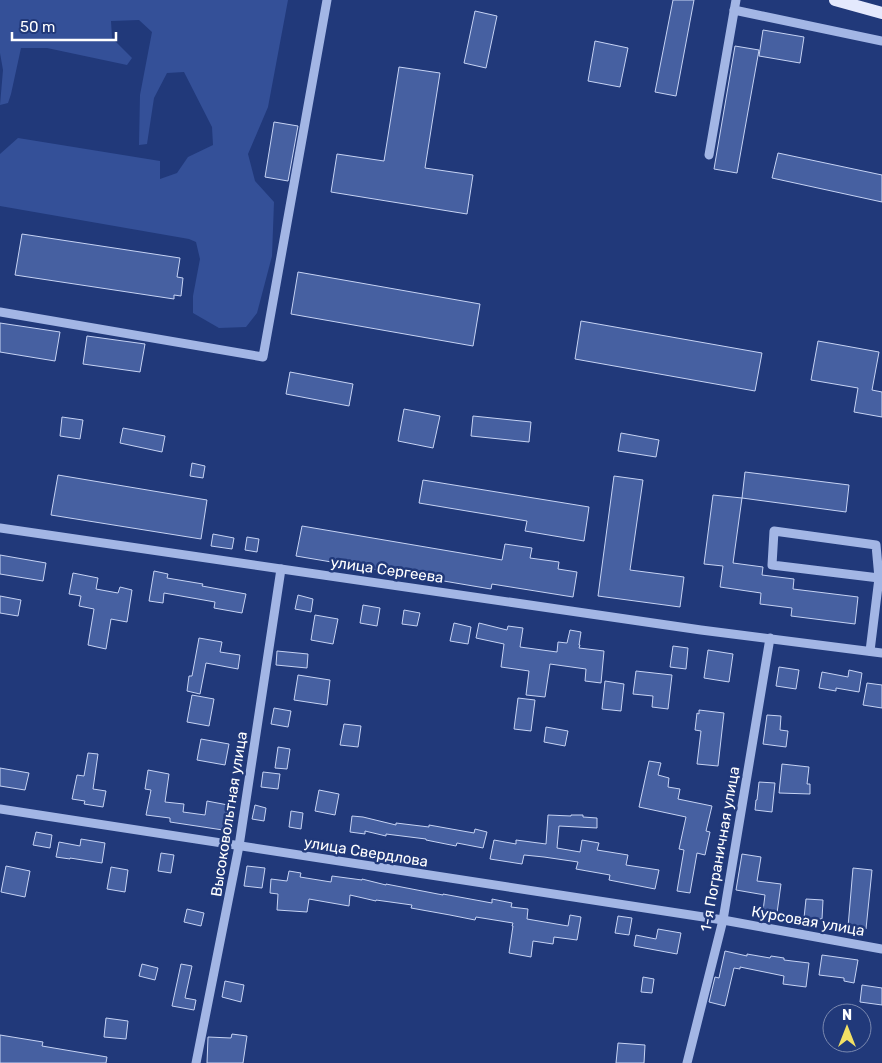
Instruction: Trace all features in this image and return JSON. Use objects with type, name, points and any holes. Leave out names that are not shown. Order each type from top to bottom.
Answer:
[{"type":"main road","points":[[835,0],[860,3],[882,12]]},
{"type":"street","points":[[0,312],[263,357],[327,0]]},
{"type":"street","points":[[709,155],[735,5],[882,41]]},
{"type":"street","name":"улица Сергеева","points":[[0,528],[701,630],[882,653]]},
{"type":"street","points":[[870,651],[879,578],[876,545],[774,531],[772,565],[879,578]]},
{"type":"street","name":"Высоковольтная улица","points":[[196,1063],[239,846],[281,569]]},
{"type":"street","name":"1-я Пограничная улица","points":[[687,1063],[726,921],[770,638]]},
{"type":"street","name":"улица Свердлова","points":[[0,810],[726,921]]},
{"type":"street","name":"Курсовая улица","points":[[726,921],[882,949]]},
{"type":"shaded area","points":[[0,0],[288,0],[268,107],[248,154],[255,181],[274,202],[272,256],[257,313],[246,327],[219,328],[193,313],[193,296],[200,259],[196,242],[189,239],[0,206],[0,154],[18,138],[160,161],[160,179],[177,173],[188,157],[213,145],[212,127],[184,72],[167,73],[154,98],[147,144],[139,145],[140,95],[152,32],[139,20],[111,21],[112,38],[132,58],[127,65],[47,48],[21,48],[8,103],[0,105],[3,70],[0,53]]},
{"type":"building","points":[[673,0],[694,0],[676,96],[655,92]]},
{"type":"building","points":[[475,11],[497,16],[486,68],[464,63]]},
{"type":"building","points":[[763,30],[804,37],[800,63],[759,56]]},
{"type":"building","points":[[595,41],[628,48],[620,87],[588,81]]},
{"type":"building","points":[[735,46],[759,50],[737,173],[714,169]]},
{"type":"building","points":[[399,67],[440,73],[425,168],[473,175],[467,214],[331,192],[337,154],[384,161]]},
{"type":"building","points":[[274,122],[298,126],[288,181],[265,177]]},
{"type":"building","points":[[778,153],[882,175],[882,202],[772,178]]},
{"type":"building","points":[[22,234],[180,258],[177,277],[183,278],[181,296],[174,295],[174,299],[15,275]]},
{"type":"building","points":[[298,272],[480,304],[473,346],[291,314]]},
{"type":"building","points":[[581,321],[762,353],[755,391],[575,359]]},
{"type":"building","points":[[0,323],[60,332],[55,361],[0,352]]},
{"type":"building","points":[[87,336],[145,344],[140,372],[83,364]]},
{"type":"building","points":[[818,341],[879,352],[872,390],[882,392],[882,417],[854,412],[858,388],[811,380]]},
{"type":"building","points":[[290,372],[353,384],[349,406],[286,394]]},
{"type":"building","points":[[404,409],[440,416],[433,448],[398,441]]},
{"type":"building","points":[[473,416],[531,422],[529,442],[471,436]]},
{"type":"building","points":[[62,417],[83,420],[80,439],[60,436]]},
{"type":"building","points":[[123,428],[165,436],[162,452],[120,443]]},
{"type":"building","points":[[621,433],[659,440],[656,457],[618,451]]},
{"type":"building","points":[[192,463],[205,466],[203,478],[190,476]]},
{"type":"building","points":[[745,472],[849,485],[846,512],[742,498]]},
{"type":"building","points":[[58,475],[207,500],[201,539],[51,515]]},
{"type":"building","points":[[614,476],[643,480],[630,570],[684,577],[680,607],[598,596]]},
{"type":"building","points":[[423,480],[589,507],[584,541],[525,531],[527,521],[419,503]]},
{"type":"building","points":[[713,495],[742,498],[733,563],[763,567],[762,575],[794,579],[793,589],[858,597],[855,624],[791,616],[792,608],[760,604],[761,593],[720,587],[723,566],[704,564]]},
{"type":"building","points":[[302,526],[502,560],[505,544],[532,548],[530,558],[559,562],[558,569],[577,572],[573,597],[492,584],[491,589],[296,556]]},
{"type":"building","points":[[213,534],[234,538],[232,549],[211,546]]},
{"type":"building","points":[[247,537],[259,539],[257,552],[245,550]]},
{"type":"building","points":[[0,555],[46,563],[43,581],[0,574]]},
{"type":"building","points":[[154,571],[168,574],[167,578],[246,594],[242,613],[214,608],[215,602],[164,593],[163,603],[149,601]]},
{"type":"building","points":[[73,573],[98,578],[96,589],[118,593],[120,587],[132,590],[127,622],[111,619],[106,649],[88,645],[94,609],[79,606],[81,596],[69,594]]},
{"type":"building","points":[[298,595],[313,599],[311,612],[295,609]]},
{"type":"building","points":[[0,596],[21,600],[18,616],[0,613]]},
{"type":"building","points":[[363,605],[380,608],[377,626],[360,623]]},
{"type":"building","points":[[404,610],[420,613],[417,626],[402,624]]},
{"type":"building","points":[[315,615],[338,619],[333,644],[311,640]]},
{"type":"building","points":[[454,623],[471,627],[468,644],[450,641]]},
{"type":"building","points":[[479,623],[507,630],[508,626],[523,628],[520,647],[557,652],[558,642],[567,643],[570,630],[581,632],[579,648],[604,651],[601,683],[585,681],[586,669],[550,664],[545,697],[526,695],[529,671],[501,667],[504,644],[476,638]]},
{"type":"building","points":[[199,638],[222,642],[220,652],[240,655],[238,669],[206,663],[200,694],[187,691],[189,676],[192,676]]},
{"type":"building","points":[[673,646],[688,648],[686,669],[670,667]]},
{"type":"building","points":[[708,650],[733,654],[729,682],[704,678]]},
{"type":"building","points":[[277,651],[308,654],[307,668],[276,665]]},
{"type":"building","points":[[779,667],[799,670],[796,689],[776,686]]},
{"type":"building","points":[[849,670],[862,673],[859,692],[836,688],[836,691],[819,688],[822,672],[848,677]]},
{"type":"building","points":[[636,671],[672,675],[668,709],[652,707],[653,696],[633,694]]},
{"type":"building","points":[[298,675],[330,680],[327,705],[294,700]]},
{"type":"building","points":[[605,681],[624,684],[621,711],[602,709]]},
{"type":"building","points":[[867,683],[882,685],[882,708],[863,705]]},
{"type":"building","points":[[192,695],[214,699],[209,726],[187,722]]},
{"type":"building","points":[[518,698],[535,700],[531,731],[514,729]]},
{"type":"building","points":[[274,708],[291,711],[288,727],[271,724]]},
{"type":"building","points":[[699,710],[724,713],[718,766],[697,764],[701,731],[695,730]]},
{"type":"building","points":[[767,715],[781,716],[780,730],[788,731],[786,747],[763,744]]},
{"type":"building","points":[[344,724],[361,726],[358,747],[340,745]]},
{"type":"building","points":[[546,727],[568,731],[565,746],[544,742]]},
{"type":"building","points":[[201,739],[229,744],[225,765],[197,760]]},
{"type":"building","points":[[278,747],[290,749],[287,769],[275,768]]},
{"type":"building","points":[[88,753],[98,754],[93,789],[106,791],[103,807],[84,804],[85,801],[72,799],[77,775],[84,776]]},
{"type":"building","points":[[649,761],[661,763],[658,775],[669,778],[668,787],[680,789],[678,799],[712,806],[706,831],[710,832],[705,855],[697,853],[690,893],[677,891],[684,850],[679,849],[686,817],[639,807]]},
{"type":"building","points":[[782,764],[809,767],[807,784],[810,784],[810,794],[779,793]]},
{"type":"building","points":[[0,768],[29,773],[25,790],[0,786]]},
{"type":"building","points":[[148,770],[169,774],[165,802],[184,804],[183,812],[205,815],[207,801],[228,805],[223,830],[170,822],[170,818],[146,815],[151,790],[145,789]]},
{"type":"building","points":[[263,772],[280,774],[278,789],[261,787]]},
{"type":"building","points":[[759,782],[775,783],[772,812],[755,810]]},
{"type":"building","points":[[319,790],[339,794],[335,815],[315,811]]},
{"type":"building","points":[[255,805],[266,808],[264,821],[252,819]]},
{"type":"building","points":[[291,811],[303,813],[301,829],[289,827]]},
{"type":"building","points":[[548,815],[583,815],[583,817],[597,818],[597,828],[559,826],[557,848],[580,852],[582,840],[599,843],[597,850],[628,855],[626,865],[659,870],[655,889],[609,880],[610,875],[576,869],[578,862],[524,855],[522,864],[490,859],[494,840],[516,844],[516,840],[546,844]]},
{"type":"building","points":[[352,816],[396,825],[396,823],[429,827],[429,825],[474,833],[475,829],[487,832],[483,848],[457,843],[456,846],[426,839],[386,834],[386,836],[365,831],[365,834],[350,832]]},
{"type":"building","points":[[36,832],[52,835],[50,848],[33,845]]},
{"type":"building","points":[[81,839],[105,843],[102,863],[56,857],[59,842],[80,846]]},
{"type":"building","points":[[161,853],[174,855],[171,873],[158,871]]},
{"type":"building","points":[[742,854],[761,857],[757,881],[781,884],[777,913],[763,911],[765,895],[736,890]]},
{"type":"building","points":[[6,866],[30,871],[25,897],[1,892]]},
{"type":"building","points":[[247,866],[265,868],[262,888],[244,886]]},
{"type":"building","points":[[111,867],[128,870],[125,892],[107,889]]},
{"type":"building","points":[[853,868],[872,870],[866,929],[848,927]]},
{"type":"building","points":[[289,871],[301,873],[300,877],[331,882],[332,876],[362,879],[386,885],[492,903],[492,899],[512,903],[511,907],[528,909],[527,919],[568,926],[570,915],[581,917],[577,940],[554,937],[553,944],[533,941],[531,957],[509,953],[513,923],[476,917],[475,920],[411,908],[412,905],[376,901],[350,895],[349,906],[309,899],[307,912],[277,910],[278,894],[270,893],[271,879],[287,881]]},
{"type":"building","points":[[806,899],[823,900],[822,919],[804,918]]},
{"type":"building","points":[[187,909],[204,913],[201,926],[184,922]]},
{"type":"building","points":[[618,916],[632,918],[629,935],[615,933]]},
{"type":"building","points":[[658,929],[681,933],[677,954],[634,946],[636,935],[656,939]]},
{"type":"building","points":[[725,951],[747,956],[747,954],[770,958],[771,956],[784,958],[784,960],[809,963],[806,987],[783,984],[784,976],[740,967],[740,969],[734,968],[725,1006],[709,1002],[715,977],[719,978]]},
{"type":"building","points":[[822,955],[858,960],[854,983],[844,981],[844,978],[819,975]]},
{"type":"building","points":[[142,964],[158,968],[155,980],[139,976]]},
{"type":"building","points":[[181,964],[192,966],[185,998],[196,1000],[194,1010],[172,1006]]},
{"type":"building","points":[[643,977],[654,979],[652,993],[641,992]]},
{"type":"building","points":[[225,981],[244,985],[241,1002],[222,997]]},
{"type":"building","points":[[862,985],[882,988],[882,1005],[860,1002]]},
{"type":"building","points":[[106,1018],[128,1021],[126,1039],[104,1037]]},
{"type":"building","points":[[232,1034],[247,1036],[243,1063],[207,1063],[208,1037],[231,1038]]},
{"type":"building","points":[[0,1035],[43,1042],[42,1046],[107,1057],[106,1063],[0,1063]]},
{"type":"building","points":[[618,1043],[645,1045],[644,1063],[616,1063]]}]
